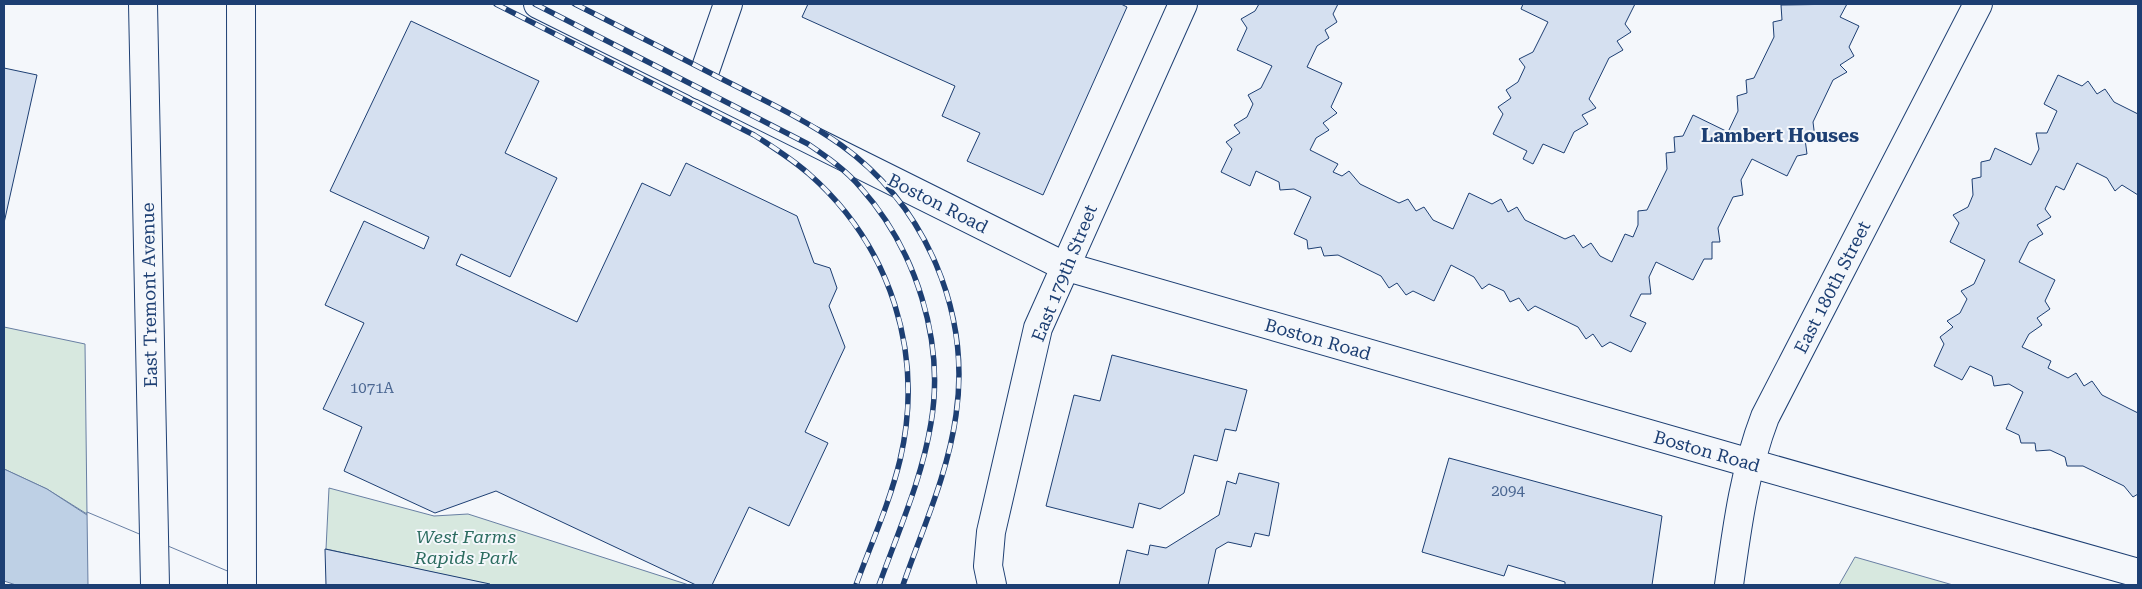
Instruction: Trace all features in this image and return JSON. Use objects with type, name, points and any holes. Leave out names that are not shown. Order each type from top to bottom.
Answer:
[{"type":"street","name":"East Tremont Avenue","points":[[143,4],[155,585]]},
{"type":"street","points":[[143,38],[162,4]]},
{"type":"street","name":"Boston Road","points":[[538,4],[1064,266],[2138,573]]},
{"type":"street","points":[[700,85],[728,4]]},
{"type":"street","name":"East 179th Street","points":[[992,585],[988,566],[988,551],[1038,328],[1064,266],[1183,4]]},
{"type":"street","name":"East 180th Street","points":[[1729,585],[1739,514],[1750,463],[1765,417],[1978,4]]},
{"type":"street","points":[[237,9],[242,585]]},
{"type":"green space","points":[[4,327],[85,344],[87,514],[47,489],[4,469]]},
{"type":"green space","name":"West Farms Rapids Park","points":[[329,488],[434,516],[468,514],[689,585],[491,585],[326,549]]},
{"type":"green space","points":[[1855,557],[1953,585],[1839,585]]},
{"type":"water","points":[[4,469],[47,489],[87,515],[255,585],[16,585],[4,581]]},
{"type":"pier","points":[[87,512],[256,583],[258,585],[88,585]]},
{"type":"building","points":[[808,4],[1121,4],[1127,7],[1043,195],[967,161],[980,133],[942,116],[955,86],[802,17]]},
{"type":"building","points":[[1259,4],[1338,4],[1333,14],[1337,22],[1325,30],[1329,38],[1317,46],[1307,67],[1342,83],[1331,107],[1337,113],[1323,123],[1329,130],[1316,138],[1310,150],[1338,164],[1333,172],[1342,176],[1349,171],[1360,184],[1399,203],[1408,199],[1416,211],[1424,207],[1433,220],[1453,229],[1469,193],[1492,204],[1501,199],[1508,212],[1517,207],[1525,220],[1565,239],[1574,235],[1583,248],[1591,243],[1600,256],[1612,262],[1625,234],[1633,237],[1638,225],[1638,211],[1647,210],[1667,169],[1666,153],[1675,152],[1674,137],[1683,136],[1693,115],[1728,132],[1738,111],[1737,96],[1747,93],[1746,80],[1754,78],[1774,37],[1773,22],[1782,20],[1781,5],[1847,4],[1840,17],[1859,26],[1849,47],[1854,56],[1840,65],[1847,72],[1833,80],[1813,122],[1815,138],[1805,139],[1807,154],[1797,156],[1787,176],[1752,159],[1741,180],[1743,195],[1733,197],[1718,228],[1720,242],[1712,242],[1712,259],[1704,259],[1693,280],[1656,262],[1649,277],[1651,294],[1641,294],[1630,316],[1646,323],[1631,352],[1610,342],[1602,347],[1593,334],[1586,339],[1578,327],[1535,306],[1528,311],[1519,298],[1510,302],[1504,291],[1489,284],[1482,289],[1474,277],[1451,265],[1434,301],[1413,291],[1406,295],[1397,283],[1389,288],[1381,276],[1338,255],[1324,256],[1321,247],[1308,249],[1307,240],[1294,234],[1311,197],[1294,189],[1280,190],[1279,182],[1256,171],[1250,186],[1221,172],[1232,149],[1226,142],[1240,133],[1234,125],[1247,117],[1253,104],[1248,95],[1261,88],[1272,66],[1237,50],[1247,28],[1241,19],[1255,11]]},
{"type":"building","points":[[1523,4],[1635,4],[1625,24],[1631,32],[1617,41],[1623,50],[1609,58],[1589,99],[1596,108],[1582,115],[1588,124],[1574,132],[1564,153],[1543,144],[1533,164],[1523,159],[1527,151],[1493,134],[1503,114],[1498,107],[1511,98],[1506,90],[1518,82],[1525,67],[1519,59],[1533,52],[1548,22],[1521,9]]},
{"type":"building","points":[[411,21],[539,81],[505,153],[557,178],[510,277],[461,254],[456,265],[577,322],[642,183],[670,196],[686,163],[797,216],[814,263],[830,268],[837,288],[829,306],[845,347],[805,432],[828,443],[789,526],[749,507],[712,585],[696,585],[496,491],[435,513],[344,471],[362,427],[323,409],[364,323],[325,305],[364,221],[424,249],[429,237],[330,191]]},
{"type":"building","points":[[4,68],[37,75],[4,223]]},
{"type":"building","points":[[2058,75],[2082,86],[2088,81],[2097,94],[2105,89],[2114,102],[2138,114],[2138,195],[2122,185],[2115,191],[2107,178],[2077,163],[2064,190],[2056,186],[2045,209],[2051,217],[2037,225],[2043,234],[2029,242],[2019,262],[2055,280],[2045,301],[2050,309],[2037,318],[2042,325],[2029,334],[2022,347],[2051,361],[2048,368],[2068,378],[2076,373],[2084,386],[2092,381],[2102,395],[2138,413],[2138,494],[2133,497],[2124,486],[2083,466],[2067,466],[2065,457],[2050,450],[2036,451],[2035,443],[2021,443],[2019,435],[2006,429],[2023,392],[2009,384],[1994,386],[1992,376],[1970,366],[1962,380],[1934,366],[1944,344],[1940,337],[1953,327],[1947,321],[1960,313],[1967,299],[1961,291],[1974,284],[1985,260],[1950,242],[1959,223],[1953,215],[1968,207],[1973,195],[1972,179],[1981,177],[1981,162],[1990,160],[1995,148],[2031,165],[2039,149],[2036,133],[2047,133],[2057,111],[2044,104]]},
{"type":"building","points":[[1112,355],[1247,390],[1236,431],[1225,429],[1217,461],[1194,455],[1184,493],[1160,509],[1139,503],[1133,528],[1046,506],[1074,395],[1100,401]]},
{"type":"building","points":[[1449,458],[1662,516],[1652,585],[1565,585],[1565,582],[1508,565],[1504,576],[1422,552]]},
{"type":"building","points":[[1239,473],[1279,483],[1269,536],[1255,533],[1251,547],[1228,542],[1216,549],[1208,585],[1119,585],[1127,550],[1148,555],[1150,545],[1166,548],[1219,515],[1227,481],[1236,484]]},
{"type":"building","points":[[325,549],[490,584],[490,585],[326,585]]},
{"type":"railway","points":[[496,4],[754,135],[809,174],[837,203],[861,234],[880,268],[895,304],[904,342],[908,381],[907,420],[896,476],[856,585]]},
{"type":"railway","points":[[535,4],[808,144],[836,164],[855,181],[897,239],[911,268],[922,298],[930,329],[934,360],[934,392],[931,423],[922,464],[879,585]]},
{"type":"railway","points":[[575,4],[782,109],[827,135],[871,170],[897,198],[919,230],[936,264],[949,300],[956,338],[959,376],[956,415],[947,459],[934,502],[903,585]]},
{"type":"district","name":"Lambert Houses","points":[[1780,135]]}]
